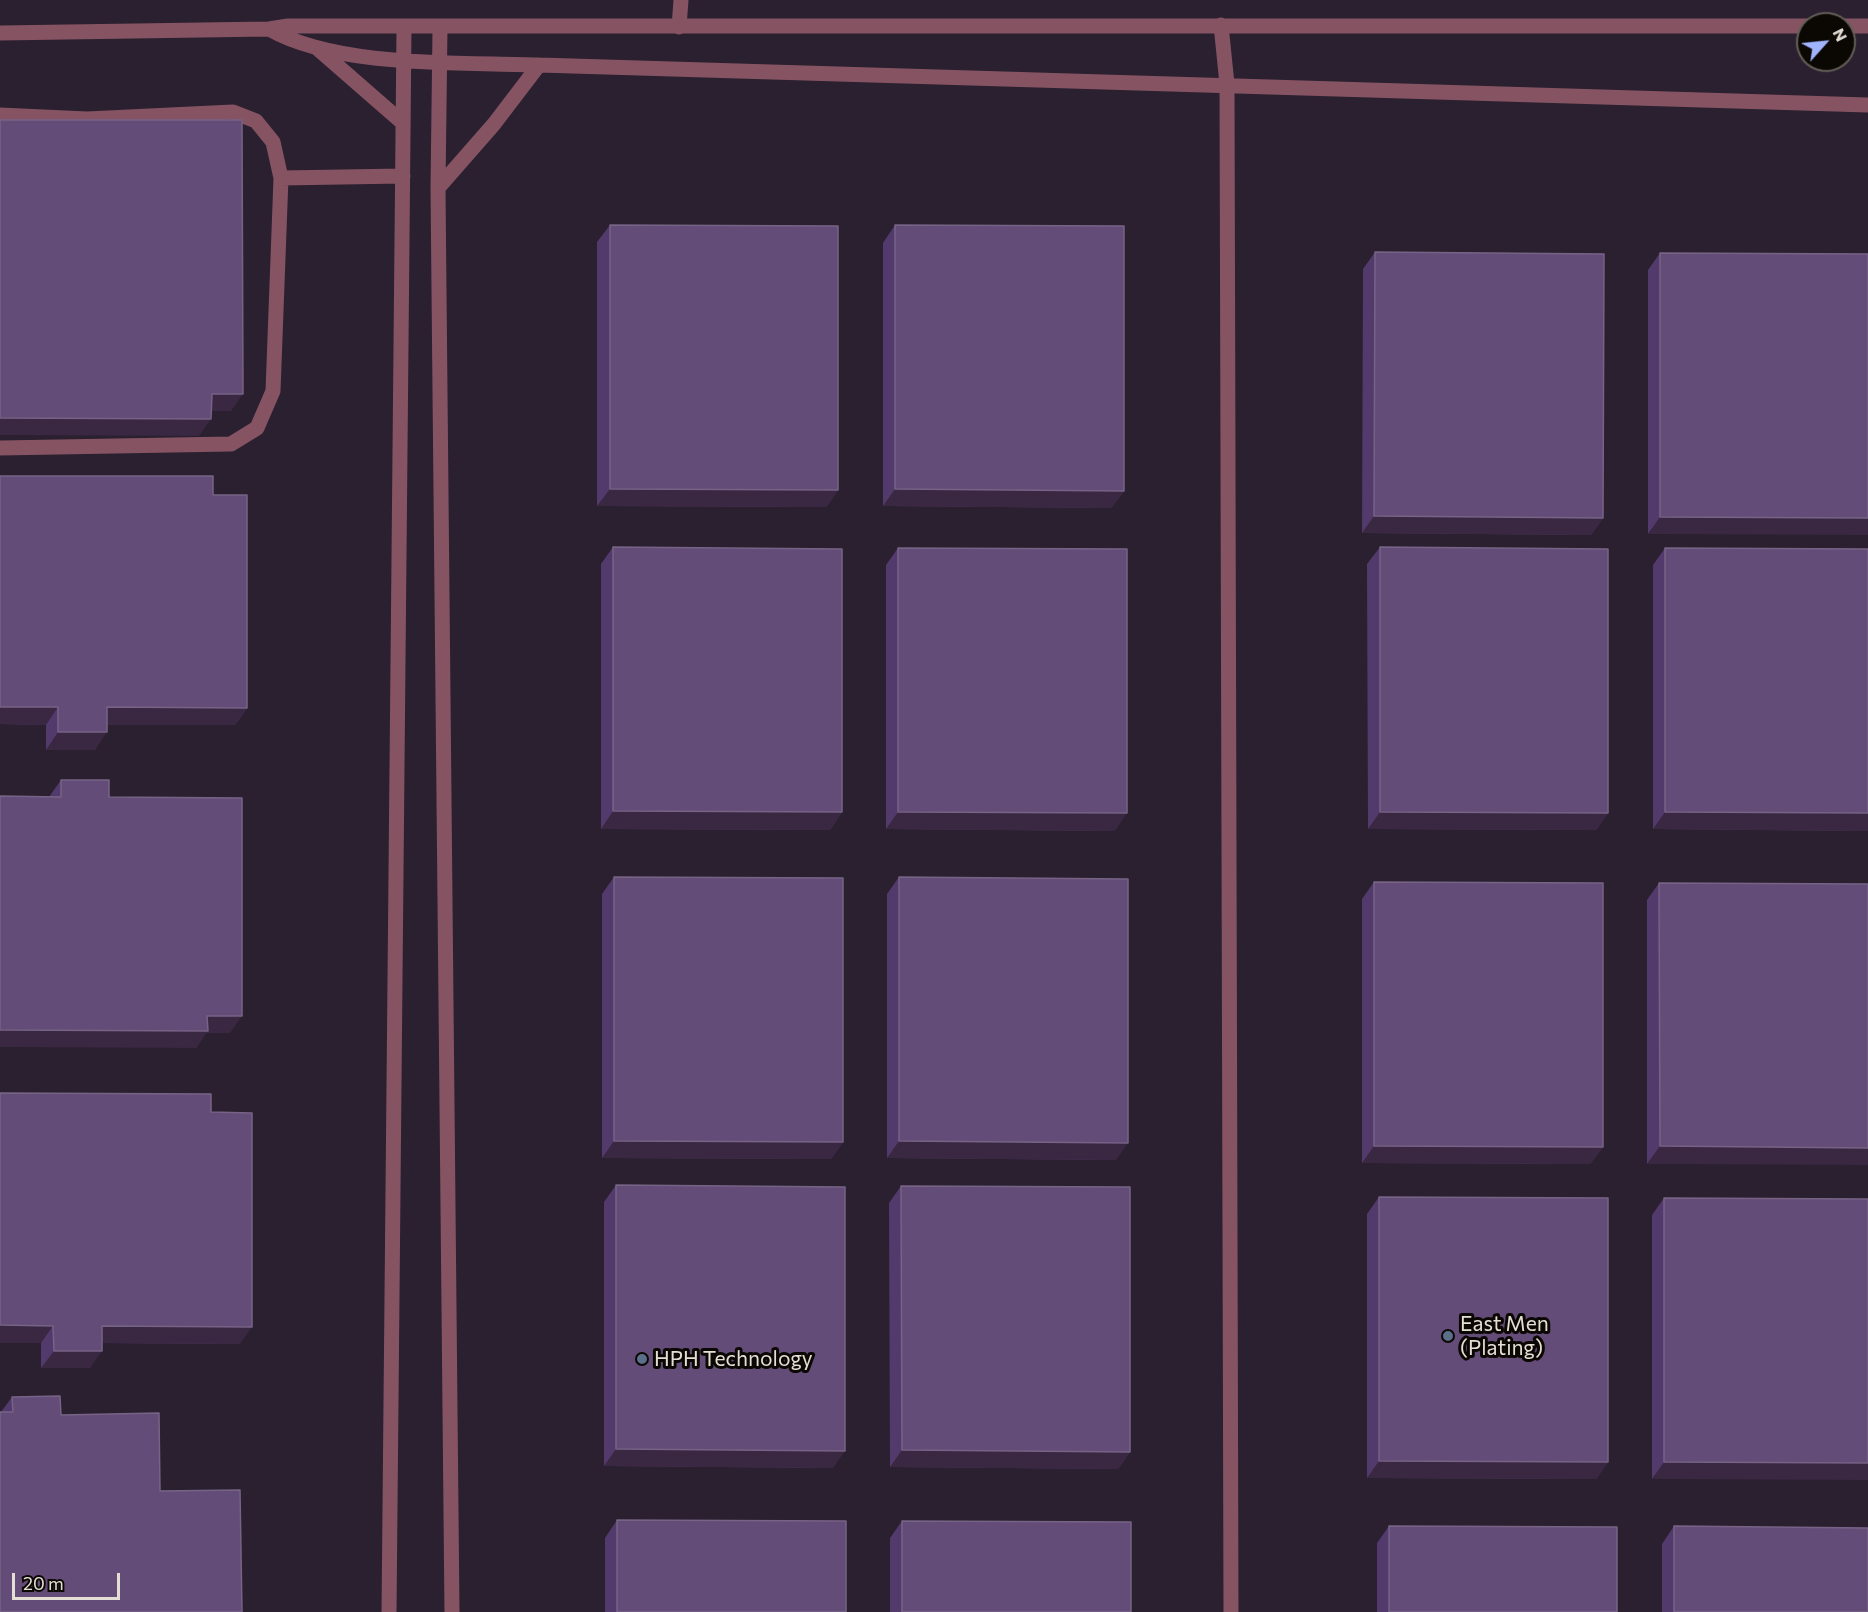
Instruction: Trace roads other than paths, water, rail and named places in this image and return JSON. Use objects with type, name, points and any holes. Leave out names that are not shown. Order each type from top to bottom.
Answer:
[{"type":"street","points":[[679,27],[681,0]]},
{"type":"street","points":[[1221,25],[1227,84],[1232,1612]]},
{"type":"street","points":[[0,33],[269,29],[288,26],[440,28],[1221,25],[1796,26]]},
{"type":"street","points":[[389,1612],[404,28]]},
{"type":"street","points":[[440,28],[438,188],[452,1612]]},
{"type":"street","points":[[269,29],[290,41],[316,48],[404,62],[441,61],[1227,84],[1868,105]]},
{"type":"street","points":[[316,48],[403,123]]},
{"type":"street","points":[[438,188],[494,124],[539,65]]},
{"type":"street","points":[[0,116],[87,118],[233,112],[256,121],[273,142],[281,178],[273,391],[257,428],[231,444],[0,448]]},
{"type":"street","points":[[281,178],[403,176]]},
{"type":"place","name":"East Men (Plating)","points":[[1448,1336]]},
{"type":"place","name":"HPH Technology","points":[[642,1359]]}]
